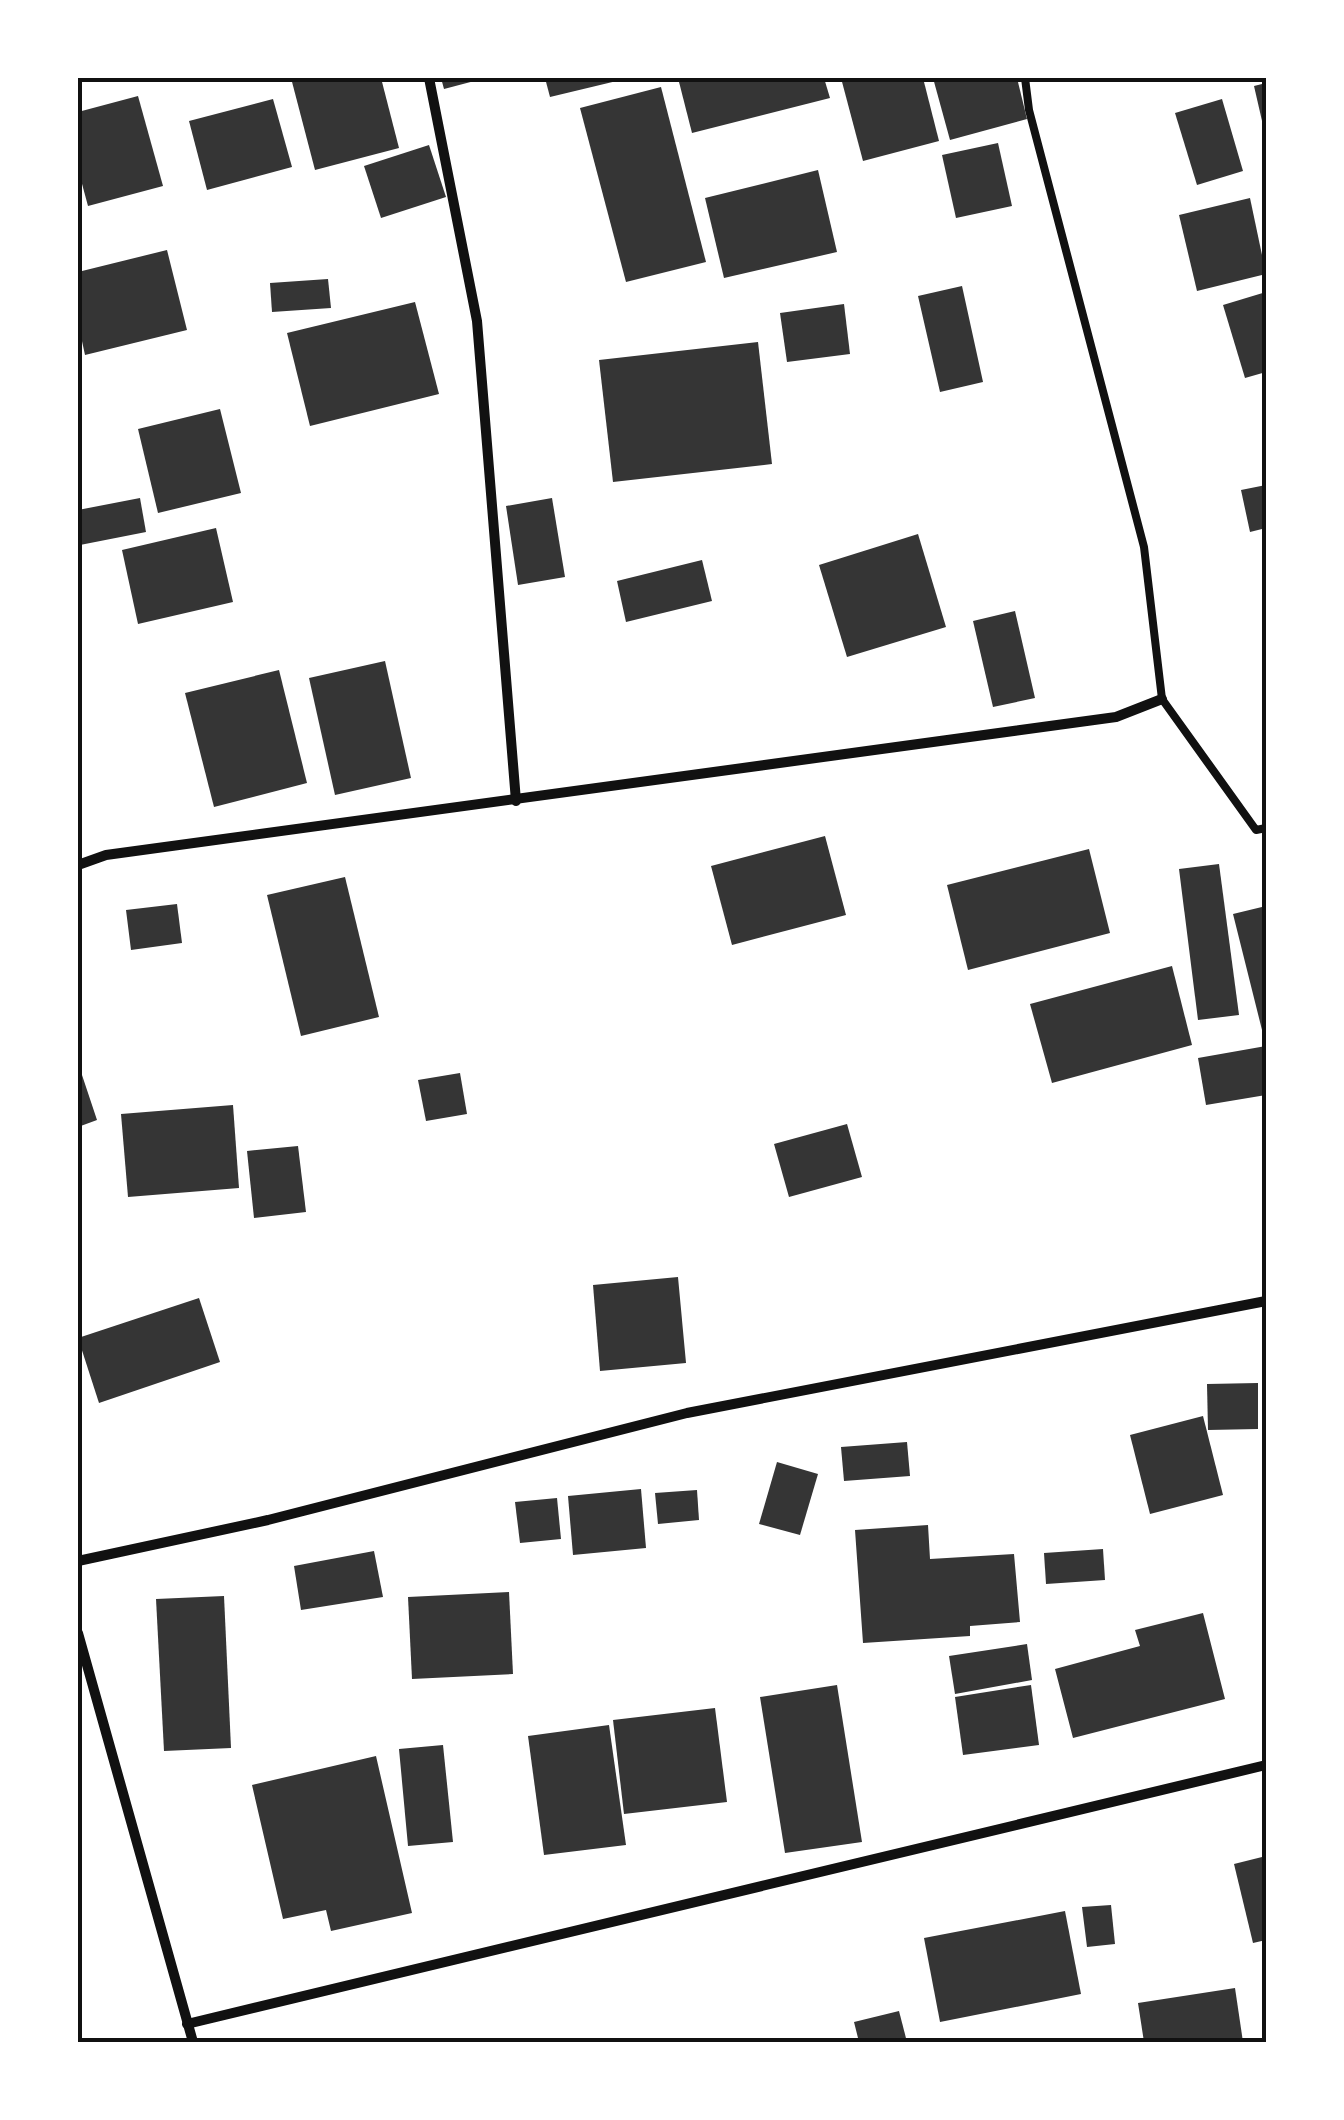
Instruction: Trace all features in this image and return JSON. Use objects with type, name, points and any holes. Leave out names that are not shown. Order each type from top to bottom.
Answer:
[{"type":"street","points":[[429,78],[477,321],[516,800]]},
{"type":"street","points":[[78,865],[106,855],[1116,717],[1162,699]]},
{"type":"street","points":[[78,1561],[268,1520],[686,1413],[1266,1301]]},
{"type":"street","points":[[78,1633],[193,2042]]},
{"type":"street","points":[[187,2024],[1266,1765]]},
{"type":"lane","points":[[1025,78],[1029,110],[1144,547],[1162,699],[1256,830],[1266,828]]},
{"type":"building","points":[[291,78],[381,78],[399,148],[315,170]]},
{"type":"building","points":[[441,78],[482,78],[482,79],[444,89]]},
{"type":"building","points":[[545,78],[625,78],[625,79],[550,97]]},
{"type":"building","points":[[678,78],[824,78],[830,98],[692,133]]},
{"type":"building","points":[[841,78],[923,78],[939,141],[863,161]]},
{"type":"building","points":[[933,78],[1017,78],[1027,119],[950,140]]},
{"type":"building","points":[[1266,83],[1266,134],[1265,134],[1254,86]]},
{"type":"building","points":[[661,87],[706,262],[626,282],[580,108]]},
{"type":"building","points":[[138,96],[163,186],[88,206],[78,169],[78,112]]},
{"type":"building","points":[[273,99],[292,167],[207,190],[189,121]]},
{"type":"building","points":[[1222,99],[1243,171],[1197,185],[1175,113]]},
{"type":"building","points":[[998,143],[1012,206],[956,218],[942,155]]},
{"type":"building","points":[[429,145],[446,197],[381,218],[364,166]]},
{"type":"building","points":[[818,170],[837,252],[724,278],[705,198]]},
{"type":"building","points":[[1250,198],[1266,274],[1197,291],[1179,215]]},
{"type":"building","points":[[167,250],[187,330],[85,355],[78,323],[78,272]]},
{"type":"building","points":[[328,279],[331,308],[272,312],[270,283]]},
{"type":"building","points":[[962,286],[983,382],[940,392],[918,296]]},
{"type":"building","points":[[1266,292],[1266,372],[1245,378],[1223,305]]},
{"type":"building","points":[[415,302],[439,394],[310,426],[287,333]]},
{"type":"building","points":[[844,304],[850,354],[787,362],[780,313]]},
{"type":"building","points":[[758,342],[772,464],[613,482],[599,360]]},
{"type":"building","points":[[220,409],[241,493],[158,513],[138,429]]},
{"type":"building","points":[[1266,485],[1266,528],[1250,532],[1241,490]]},
{"type":"building","points":[[140,498],[146,532],[80,545],[78,510]]},
{"type":"building","points":[[552,498],[565,577],[518,585],[506,506]]},
{"type":"building","points":[[216,528],[233,602],[138,624],[122,550]]},
{"type":"building","points":[[918,534],[946,627],[847,657],[819,565]]},
{"type":"building","points":[[702,560],[712,601],[626,622],[617,581]]},
{"type":"building","points":[[1015,611],[1035,698],[993,707],[973,621]]},
{"type":"building","points":[[385,661],[411,778],[335,795],[309,678]]},
{"type":"building","points":[[279,670],[307,783],[214,807],[185,693]]},
{"type":"building","points":[[825,836],[846,915],[732,945],[711,866]]},
{"type":"building","points":[[1089,849],[1110,933],[968,970],[947,885]]},
{"type":"building","points":[[1219,864],[1239,1015],[1198,1020],[1179,869]]},
{"type":"building","points":[[345,877],[379,1017],[301,1036],[267,895]]},
{"type":"building","points":[[177,904],[182,943],[131,950],[126,910]]},
{"type":"building","points":[[1266,906],[1266,1033],[1263,1034],[1233,914]]},
{"type":"building","points":[[1172,966],[1192,1045],[1052,1083],[1030,1004]]},
{"type":"building","points":[[1266,1046],[1266,1095],[1206,1105],[1198,1058]]},
{"type":"building","points":[[460,1073],[467,1114],[426,1121],[418,1080]]},
{"type":"building","points":[[82,1075],[97,1120],[78,1127],[78,1077]]},
{"type":"building","points":[[233,1105],[239,1188],[128,1197],[121,1114]]},
{"type":"building","points":[[847,1124],[862,1177],[789,1197],[774,1144]]},
{"type":"building","points":[[298,1146],[306,1212],[254,1218],[247,1151]]},
{"type":"building","points":[[678,1277],[686,1363],[600,1371],[593,1285]]},
{"type":"building","points":[[199,1298],[220,1362],[99,1403],[78,1338]]},
{"type":"building","points":[[1258,1383],[1258,1429],[1208,1430],[1207,1384]]},
{"type":"building","points":[[1203,1416],[1223,1495],[1150,1514],[1130,1435]]},
{"type":"building","points":[[907,1442],[910,1476],[844,1481],[841,1447]]},
{"type":"building","points":[[777,1462],[818,1474],[800,1535],[759,1524]]},
{"type":"building","points":[[641,1489],[646,1548],[573,1555],[568,1496]]},
{"type":"building","points":[[697,1490],[699,1520],[658,1524],[655,1493]]},
{"type":"building","points":[[557,1498],[561,1539],[520,1543],[515,1502]]},
{"type":"building","points":[[928,1525],[930,1559],[1014,1554],[1020,1622],[970,1626],[970,1636],[863,1643],[855,1530]]},
{"type":"building","points":[[1103,1549],[1105,1580],[1046,1584],[1044,1553]]},
{"type":"building","points":[[374,1551],[383,1597],[301,1610],[294,1566]]},
{"type":"building","points":[[509,1592],[513,1674],[412,1679],[408,1597]]},
{"type":"building","points":[[224,1596],[231,1748],[164,1751],[156,1599]]},
{"type":"building","points":[[1203,1613],[1225,1699],[1073,1738],[1055,1669],[1140,1646],[1135,1630]]},
{"type":"building","points":[[1027,1644],[1032,1680],[955,1694],[949,1656]]},
{"type":"building","points":[[837,1685],[862,1842],[785,1853],[760,1697]]},
{"type":"building","points":[[1031,1685],[1039,1745],[963,1755],[955,1697]]},
{"type":"building","points":[[715,1708],[727,1802],[624,1814],[613,1720]]},
{"type":"building","points":[[609,1725],[626,1845],[544,1855],[528,1736]]},
{"type":"building","points":[[443,1745],[453,1842],[408,1846],[399,1749]]},
{"type":"building","points":[[376,1756],[412,1913],[331,1931],[326,1910],[283,1919],[252,1785]]},
{"type":"building","points":[[1266,1856],[1266,1940],[1253,1943],[1234,1864]]},
{"type":"building","points":[[1111,1905],[1115,1944],[1087,1947],[1082,1907]]},
{"type":"building","points":[[1065,1911],[1081,1994],[940,2022],[924,1938]]},
{"type":"building","points":[[1235,1988],[1243,2042],[1144,2042],[1138,2003]]},
{"type":"building","points":[[899,2011],[907,2042],[859,2042],[854,2022]]}]
